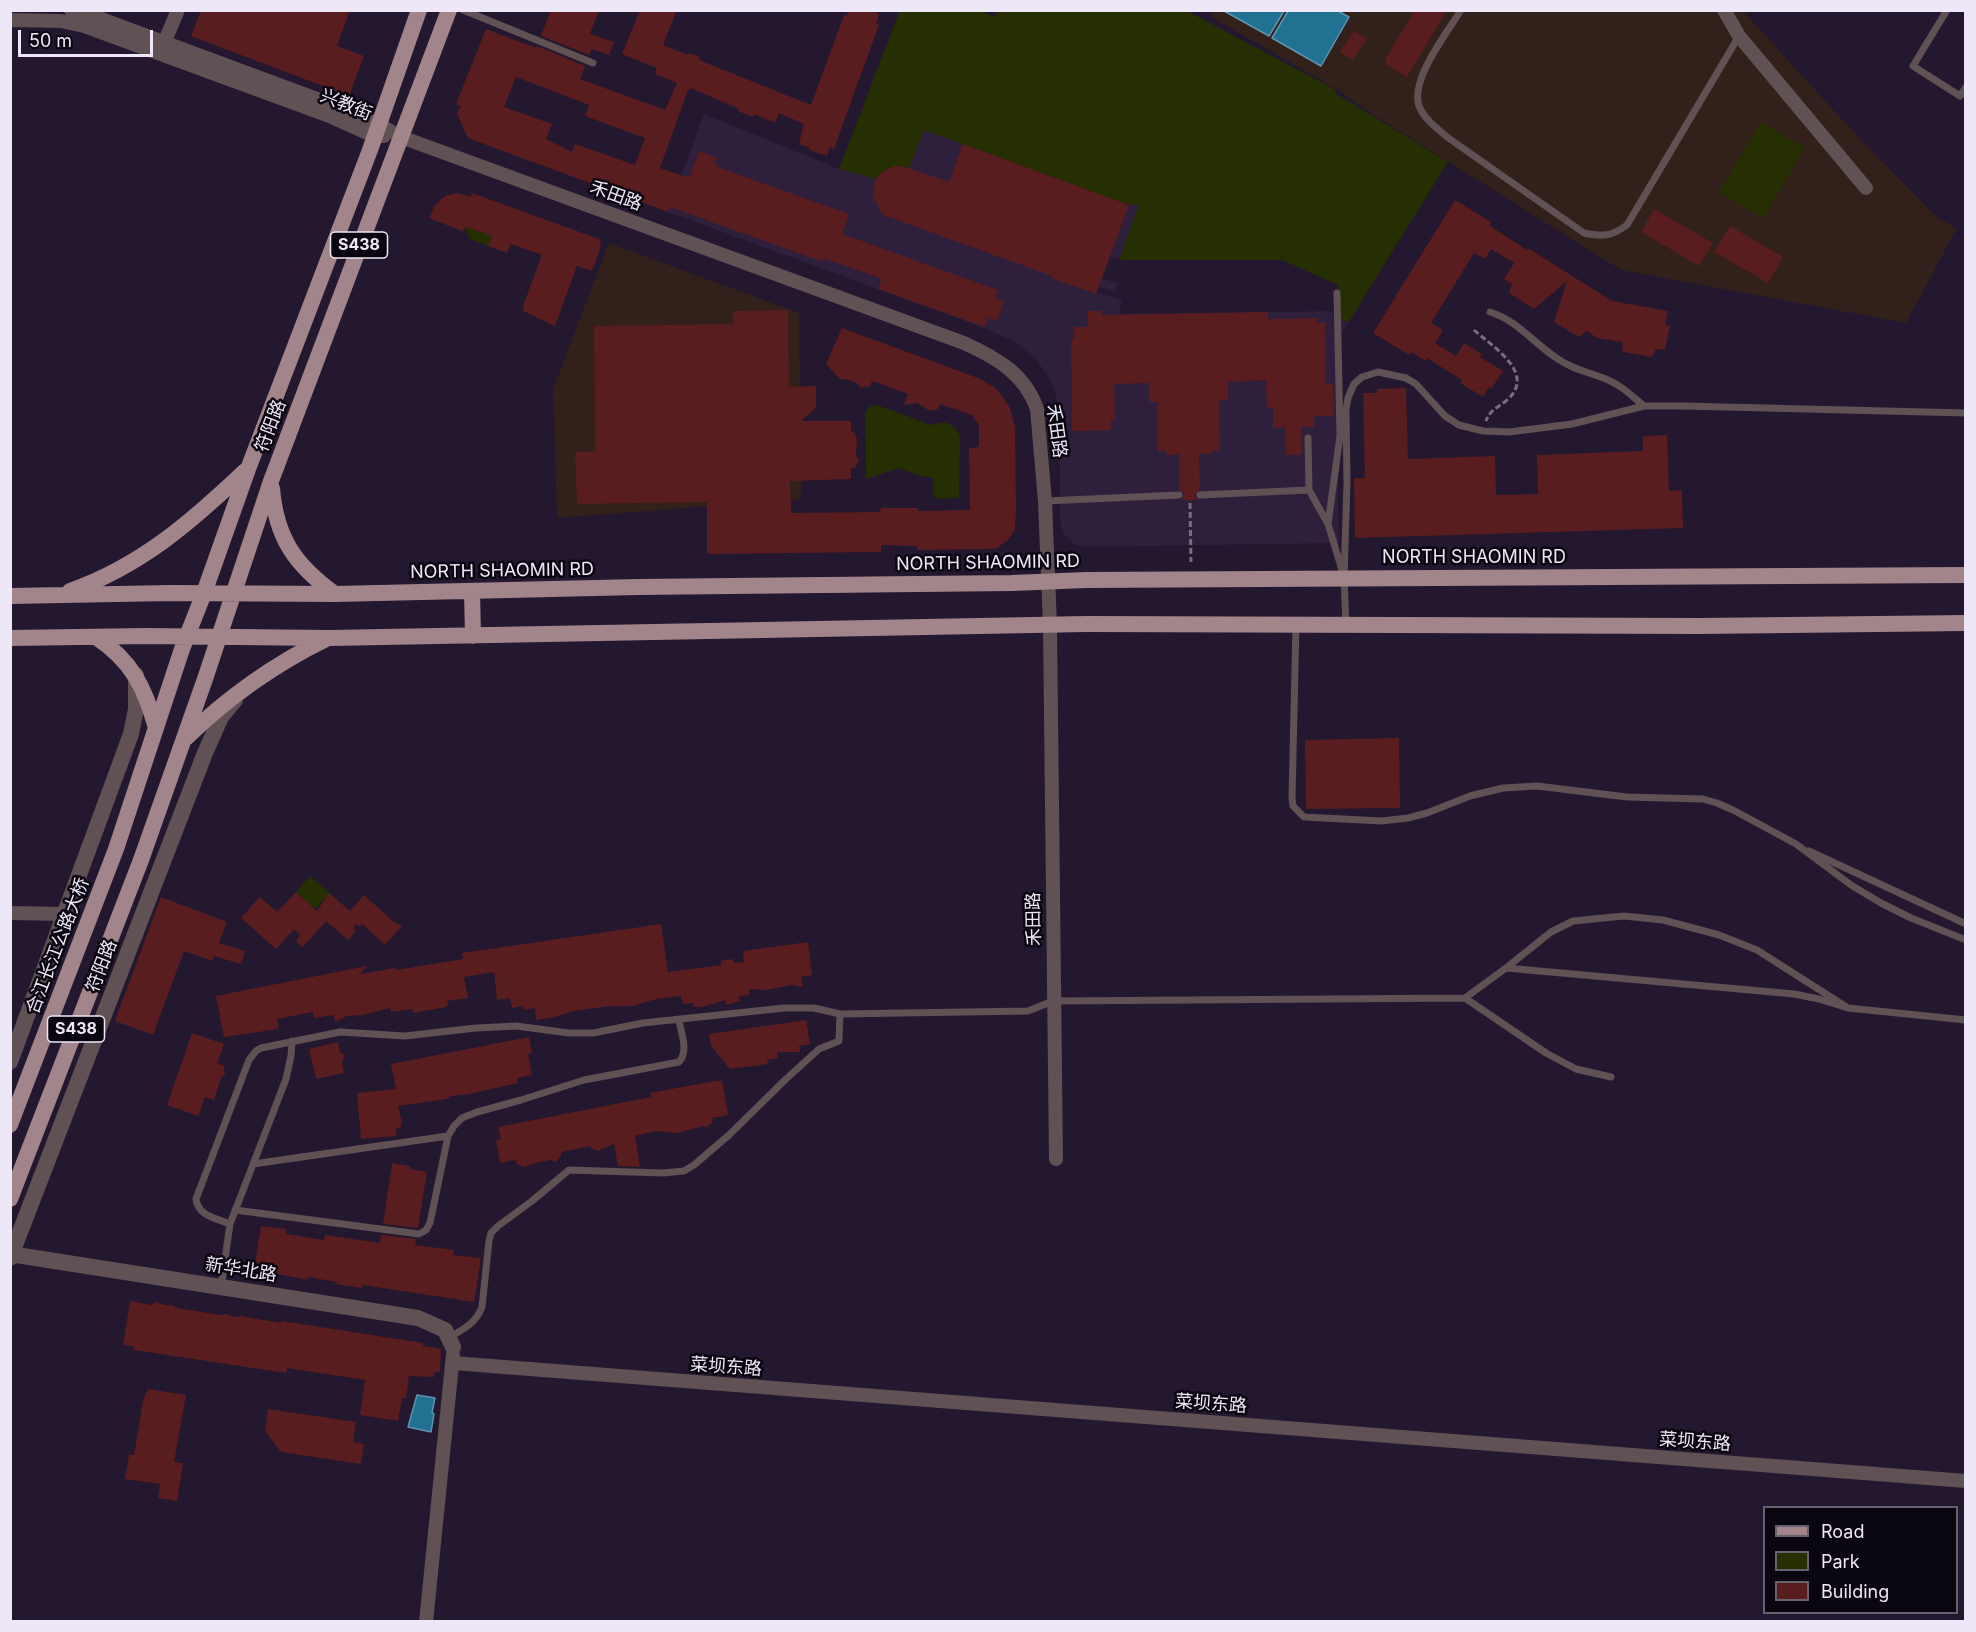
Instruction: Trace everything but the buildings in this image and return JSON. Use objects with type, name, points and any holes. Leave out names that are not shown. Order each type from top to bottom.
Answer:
[{"type":"main road","name":"符阳路","points":[[116,849],[187,636],[419,10]]},
{"type":"main road","name":"符阳路","points":[[10,1199],[141,860],[220,636],[271,481],[448,10]]},
{"type":"main road","points":[[59,595],[111,574],[170,538],[248,469]]},
{"type":"main road","points":[[271,481],[274,509],[286,544],[314,578],[335,594]]},
{"type":"main road","name":"NORTH SHAOMIN RD","points":[[10,596],[204,593],[335,594],[1191,579],[1965,575]]},
{"type":"main road","points":[[472,591],[473,636]]},
{"type":"main road","points":[[10,638],[220,636],[329,638],[1050,626],[1346,624],[1723,626],[1965,623]]},
{"type":"main road","points":[[96,637],[114,649],[136,675],[150,707],[156,728]]},
{"type":"main road","points":[[183,741],[205,720],[279,665],[329,638]]},
{"type":"main road","name":"合江长江公路大桥","points":[[10,1125],[116,849]]},
{"type":"street","name":"兴教街","points":[[71,10],[88,14],[336,106],[376,130]]},
{"type":"street","points":[[164,43],[178,10]]},
{"type":"street","points":[[1724,10],[1739,36],[1866,188]]},
{"type":"street","name":"兴教街","points":[[10,20],[61,21],[84,26],[332,117],[401,137]]},
{"type":"street","name":"禾田路","points":[[401,137],[953,340],[1000,362],[1017,374],[1032,394],[1037,409],[1045,501],[1050,626],[1056,1159]]},
{"type":"street","points":[[10,1062],[131,734],[136,709],[136,675]]},
{"type":"street","name":"符阳路","points":[[11,1255],[17,1231],[205,753],[221,717],[240,693]]},
{"type":"street","points":[[10,913],[65,914]]},
{"type":"street","name":"新华北路","points":[[11,1255],[418,1318],[438,1326],[452,1349]]},
{"type":"street","points":[[426,1622],[452,1349]]},
{"type":"street","name":"菜坝东路","points":[[452,1349],[1965,1481]]},
{"type":"lane","points":[[464,10],[593,63]]},
{"type":"lane","points":[[1461,10],[1421,77],[1417,95],[1420,107],[1429,121],[1447,137],[1584,233],[1601,237],[1615,234],[1627,225],[1739,36]]},
{"type":"lane","points":[[1947,10],[1913,66],[1960,96],[1965,87]]},
{"type":"lane","points":[[1328,524],[1340,436],[1337,293]]},
{"type":"lane","points":[[1490,312],[1506,318],[1554,357],[1574,369],[1608,380],[1628,392],[1644,406]]},
{"type":"lane","points":[[1346,624],[1344,578],[1347,483],[1346,410],[1354,384],[1362,377],[1378,372],[1406,378],[1416,384],[1445,416],[1459,425],[1483,431],[1509,432],[1572,424],[1644,406],[1684,405],[1965,413]]},
{"type":"lane","points":[[1308,438],[1309,490],[1328,524],[1344,578]]},
{"type":"lane","points":[[1200,495],[1309,490]]},
{"type":"lane","points":[[1045,501],[1179,495]]},
{"type":"lane","points":[[1296,625],[1292,798],[1293,806],[1304,817],[1382,821],[1408,818],[1481,793],[1503,788],[1537,786],[1627,797],[1702,799],[1733,810],[1796,844],[1965,924]]},
{"type":"lane","points":[[1796,844],[1851,885],[1881,903],[1965,940]]},
{"type":"lane","points":[[1466,998],[1551,932],[1573,921],[1623,916],[1662,920],[1719,935],[1757,950],[1848,1008]]},
{"type":"lane","points":[[1506,968],[1794,994],[1848,1008],[1965,1020]]},
{"type":"lane","points":[[230,1224],[200,1211],[196,1203],[197,1194],[249,1060],[261,1048],[340,1032],[405,1036],[516,1026],[569,1033],[594,1033],[643,1023],[784,1008],[814,1008],[840,1014],[1028,1011],[1053,1001],[1466,998],[1546,1053],[1576,1069],[1611,1077]]},
{"type":"lane","points":[[452,1349],[479,1315],[482,1307],[489,1241],[491,1233],[498,1226],[569,1170],[663,1173],[684,1171],[694,1165],[729,1136],[819,1049],[839,1041],[840,1014]]},
{"type":"lane","points":[[235,1210],[418,1234],[430,1224],[448,1136],[462,1118],[584,1080],[679,1062],[684,1050],[679,1020]]},
{"type":"lane","points":[[221,1287],[230,1224],[286,1079],[291,1056],[291,1041]]},
{"type":"lane","points":[[253,1164],[448,1136]]},
{"type":"path","points":[[1474,330],[1508,360],[1517,378],[1511,396],[1491,411],[1483,431]]},
{"type":"path","points":[[1190,500],[1191,579]]},
{"type":"shaded area","points":[[1213,10],[1743,11],[1861,140],[1938,218],[1957,228],[1906,323],[1621,270],[1366,110],[1338,90],[1210,16]]},
{"type":"shaded area","points":[[704,114],[839,169],[876,179],[886,169],[894,166],[909,168],[923,130],[1129,205],[1140,204],[1119,260],[1110,257],[1102,278],[1118,284],[1115,292],[1099,287],[1097,292],[1122,301],[1119,314],[1330,311],[1348,323],[1336,341],[1339,543],[1085,547],[1073,543],[1065,535],[1060,524],[1059,406],[1051,381],[1036,359],[1015,342],[989,330],[668,212]]},
{"type":"shaded area","points":[[609,243],[799,313],[801,499],[557,518],[553,389]]},
{"type":"green space","points":[[900,10],[981,11],[995,17],[998,10],[1187,11],[1336,90],[1335,93],[1448,162],[1348,323],[1339,317],[1338,285],[1282,260],[1119,260],[1139,204],[1129,205],[924,130],[909,168],[900,166],[891,168],[876,179],[839,169]]},
{"type":"green space","points":[[1761,122],[1805,148],[1763,218],[1719,192]]},
{"type":"green space","points":[[466,227],[492,236],[488,246],[470,239]]},
{"type":"green space","points":[[877,405],[931,425],[944,422],[954,426],[960,436],[959,497],[936,499],[933,478],[899,468],[866,479],[865,413],[870,406]]},
{"type":"green space","points":[[310,876],[330,893],[315,909],[296,892]]},
{"type":"water","points":[[1224,11],[1284,11],[1269,36]]},
{"type":"water","points":[[1288,11],[1338,11],[1349,17],[1321,66],[1272,38]]},
{"type":"water","points":[[417,1395],[435,1398],[431,1432],[408,1427]]}]
